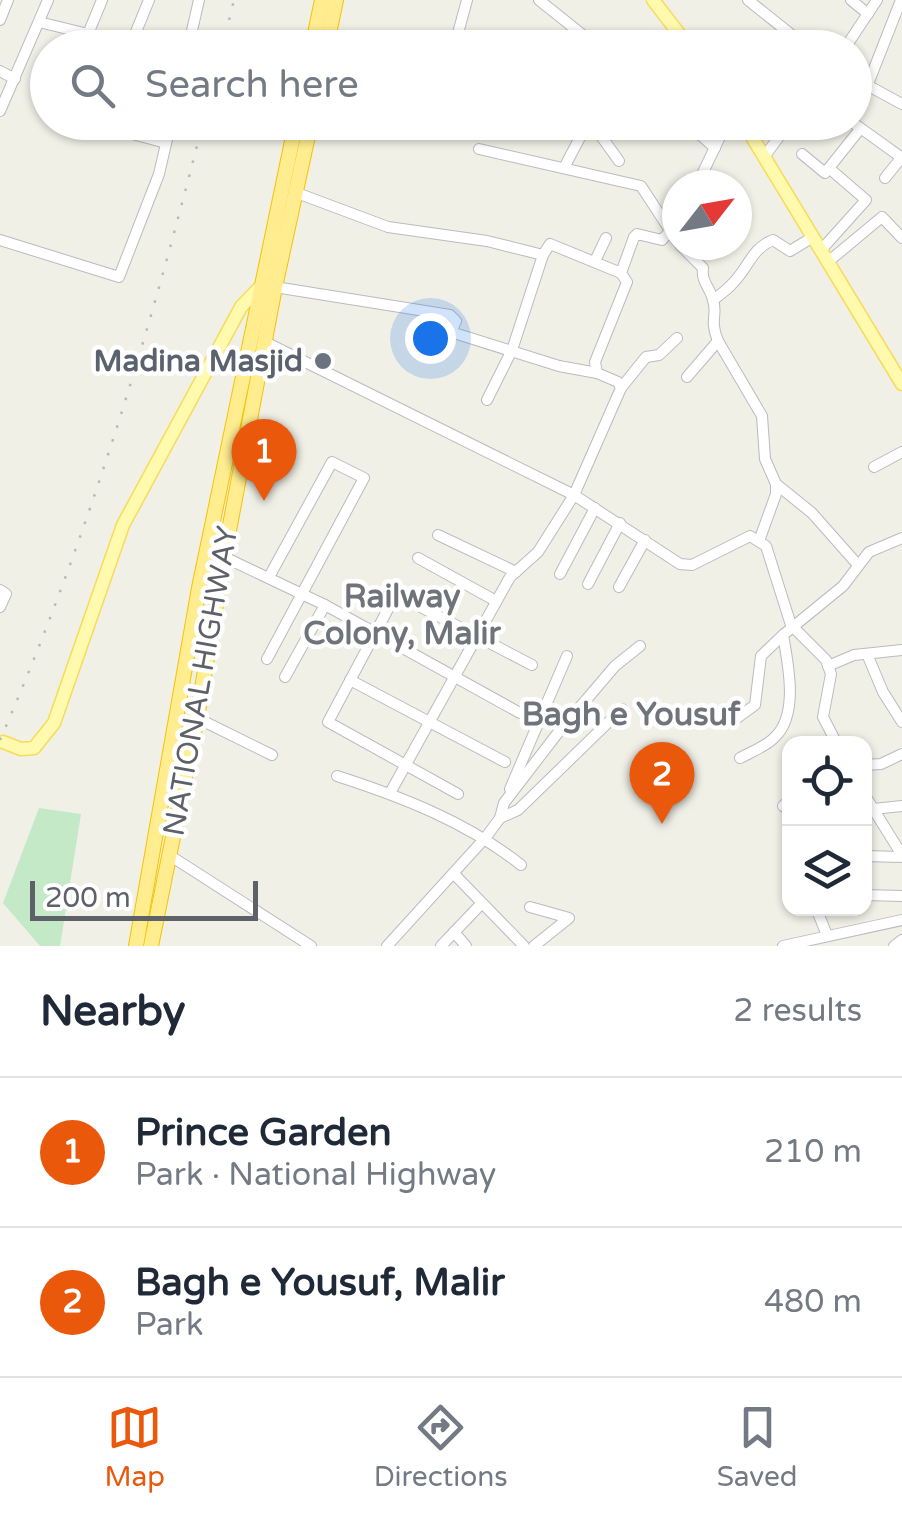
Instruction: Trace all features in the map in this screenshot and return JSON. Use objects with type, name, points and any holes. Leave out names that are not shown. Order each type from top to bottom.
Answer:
[{"type":"highway","points":[[322,0],[322,30]]},
{"type":"highway","points":[[327,30],[336,0]]},
{"type":"highway","name":"NATIONAL HIGHWAY","points":[[151,946],[266,342],[268,286],[293,140]]},
{"type":"highway","name":"NATIONAL HIGHWAY","points":[[136,946],[199,588],[245,364],[297,192],[307,140]]},
{"type":"highway","points":[[215,355],[245,364]]},
{"type":"main road","points":[[653,0],[676,30]]},
{"type":"main road","points":[[754,140],[902,384]]},
{"type":"main road","points":[[3,742],[21,749],[34,748],[54,722],[123,526],[242,307],[268,286]]},
{"type":"street","points":[[0,20],[8,0]]},
{"type":"street","points":[[36,30],[48,0]]},
{"type":"street","points":[[90,30],[102,0]]},
{"type":"street","points":[[137,30],[149,0]]},
{"type":"street","points":[[192,30],[199,0]]},
{"type":"street","points":[[459,30],[467,0]]},
{"type":"street","points":[[538,0],[576,30]]},
{"type":"street","points":[[748,0],[786,30]]},
{"type":"street","points":[[851,0],[868,14]]},
{"type":"street","points":[[857,30],[877,0]]},
{"type":"street","points":[[872,74],[901,0]]},
{"type":"street","points":[[39,22],[72,30]]},
{"type":"street","points":[[888,34],[902,38]]},
{"type":"street","points":[[0,111],[30,43]]},
{"type":"street","points":[[0,71],[15,78]]},
{"type":"street","points":[[872,86],[901,100]]},
{"type":"street","points":[[872,137],[902,158],[885,178]]},
{"type":"street","points":[[155,140],[166,143]]},
{"type":"street","points":[[0,240],[119,277],[160,174],[167,140]]},
{"type":"street","points":[[565,166],[580,140]]},
{"type":"street","points":[[603,140],[618,162]]},
{"type":"street","points":[[706,140],[715,148]]},
{"type":"street","points":[[705,170],[719,140]]},
{"type":"street","points":[[764,157],[777,140]]},
{"type":"street","points":[[802,154],[823,173],[847,140]]},
{"type":"street","points":[[479,149],[642,186],[662,218]]},
{"type":"street","points":[[821,249],[866,200],[830,168]]},
{"type":"street","points":[[297,192],[388,226],[487,241],[543,255]]},
{"type":"street","points":[[714,300],[735,282],[753,253],[768,241],[790,251],[821,249],[882,218],[900,230]]},
{"type":"street","points":[[621,273],[638,234],[662,240]]},
{"type":"street","points":[[595,260],[606,238]]},
{"type":"street","points":[[487,400],[512,350],[550,244],[595,260],[621,273],[627,282],[595,362],[597,373]]},
{"type":"street","points":[[695,260],[703,268],[702,276],[714,300],[710,321],[718,341],[762,416],[765,459],[776,484],[812,513],[858,566]]},
{"type":"street","points":[[268,286],[450,316],[456,321],[444,348]]},
{"type":"street","points":[[454,333],[559,366],[597,373],[618,382],[621,388]]},
{"type":"street","points":[[390,793],[496,602],[516,572],[538,552],[574,495],[621,388],[646,357],[659,356],[677,338]]},
{"type":"street","points":[[686,376],[718,341]]},
{"type":"street","points":[[266,342],[574,495],[680,564],[692,565],[750,536],[766,546],[791,625],[831,674],[823,717],[833,736]]},
{"type":"street","points":[[874,467],[902,452]]},
{"type":"street","points":[[267,659],[364,478],[332,462],[269,577]]},
{"type":"street","points":[[758,541],[770,514],[776,484]]},
{"type":"street","points":[[560,574],[596,508]]},
{"type":"street","points":[[588,584],[620,523]]},
{"type":"street","points":[[438,535],[516,572]]},
{"type":"street","points":[[737,718],[755,704],[761,656],[791,625],[843,586],[869,552],[902,538]]},
{"type":"street","points":[[619,587],[645,540]]},
{"type":"street","points":[[224,556],[325,605],[520,713]]},
{"type":"street","points":[[418,558],[496,602]]},
{"type":"street","points":[[0,590],[6,594],[0,606]]},
{"type":"street","points":[[458,794],[328,722],[396,594],[532,665]]},
{"type":"street","points":[[285,677],[325,605]]},
{"type":"street","points":[[740,758],[774,739],[782,728],[790,701],[783,635]]},
{"type":"street","points":[[504,803],[615,666],[640,646]]},
{"type":"street","points":[[828,666],[854,655],[902,650]]},
{"type":"street","points":[[866,654],[902,722]]},
{"type":"street","points":[[386,946],[500,818],[566,656]]},
{"type":"street","points":[[350,680],[505,762]]},
{"type":"street","points":[[500,818],[518,810],[622,708]]},
{"type":"street","points":[[197,718],[272,755]]},
{"type":"street","points":[[872,765],[902,754]]},
{"type":"street","points":[[336,776],[390,793],[486,837],[521,865]]},
{"type":"street","points":[[872,810],[902,806]]},
{"type":"street","points":[[872,814],[901,852]]},
{"type":"street","points":[[872,855],[901,852]]},
{"type":"street","points":[[169,855],[311,946]]},
{"type":"street","points":[[454,874],[524,946]]},
{"type":"street","points":[[872,895],[902,896]]},
{"type":"street","points":[[442,946],[482,903]]},
{"type":"street","points":[[530,907],[569,918],[534,946]]},
{"type":"street","points":[[819,916],[827,935]]},
{"type":"street","points":[[783,946],[902,920]]},
{"type":"street","points":[[454,932],[466,946]]},
{"type":"street","points":[[894,946],[902,940]]},
{"type":"green space","points":[[39,808],[81,814],[60,946],[40,946],[3,903]]},
{"type":"railway","points":[[226,30],[234,0]]},
{"type":"railway","points":[[0,740],[61,589],[114,436],[198,140]]},
{"type":"place","name":"Madina Masjid","points":[[323,361]]},
{"type":"place","name":"Prince Garden","points":[[264,501]]},
{"type":"place","name":"Bagh e Yousuf, Malir","points":[[662,824]]},
{"type":"district","name":"Railway Colony, Malir","points":[[402,616]]},
{"type":"district","name":"Bagh e Yousuf","points":[[631,715]]}]
